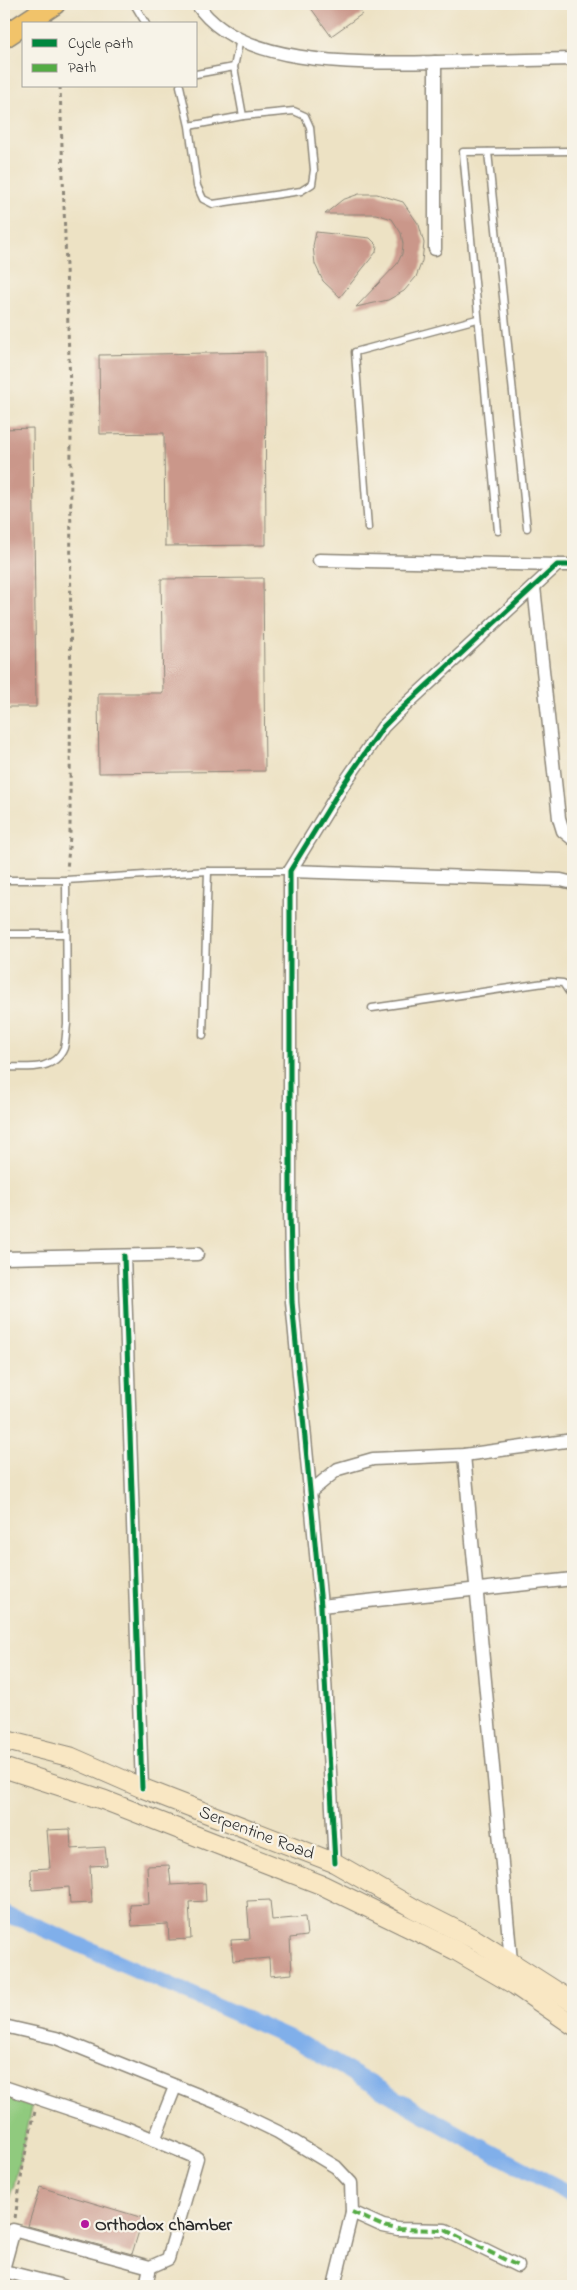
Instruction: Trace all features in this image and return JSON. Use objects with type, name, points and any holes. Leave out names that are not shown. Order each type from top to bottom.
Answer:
[{"type":"highway","points":[[27,22],[54,4]]},
{"type":"highway","points":[[4,37],[22,25]]},
{"type":"main road","name":"Serpentine Road","points":[[4,1740],[71,1757],[142,1788],[335,1863],[512,1961],[573,2002]]},
{"type":"main road","points":[[4,1768],[94,1796],[322,1885],[455,1950],[515,1985],[573,2025]]},
{"type":"street","points":[[197,4],[227,34],[297,57],[342,62],[573,59]]},
{"type":"street","points":[[435,62],[435,249]]},
{"type":"street","points":[[319,560],[573,565]]},
{"type":"street","points":[[335,1863],[321,1606],[292,1302],[290,1210],[290,871],[343,785],[384,728],[421,689],[557,565]]},
{"type":"street","points":[[534,587],[559,818],[563,831],[573,840]]},
{"type":"street","points":[[290,871],[561,880],[573,883]]},
{"type":"street","points":[[4,1258],[197,1254]]},
{"type":"street","points":[[124,1256],[142,1788]]},
{"type":"street","points":[[310,1492],[338,1469],[374,1458],[464,1455],[573,1440]]},
{"type":"street","points":[[464,1455],[512,1961]]},
{"type":"street","points":[[321,1606],[573,1579]]},
{"type":"street","points":[[4,2026],[56,2038],[218,2103],[278,2132],[336,2166],[351,2183],[352,2212],[334,2286]]},
{"type":"street","points":[[4,2087],[92,2116],[197,2158],[168,2258],[150,2267],[13,2232],[4,2266]]},
{"type":"street","points":[[154,2140],[175,2087]]},
{"type":"street","points":[[352,2212],[383,2226],[398,2229],[411,2231],[434,2228],[445,2230],[518,2266]]},
{"type":"street","points":[[146,2286],[150,2267]]},
{"type":"street","points":[[4,2271],[63,2286]]},
{"type":"lane","points":[[134,4],[145,22]]},
{"type":"lane","points":[[241,39],[234,66],[244,116]]},
{"type":"lane","points":[[198,74],[234,66]]},
{"type":"lane","points":[[180,88],[189,126],[197,186],[203,199],[213,204],[301,191],[312,184],[314,170],[311,136],[305,116],[294,111],[244,116],[189,126]]},
{"type":"lane","points":[[498,531],[477,319],[464,152],[573,151]]},
{"type":"lane","points":[[488,152],[527,528]]},
{"type":"lane","points":[[368,528],[355,352],[477,319]]},
{"type":"lane","points":[[203,1035],[208,871]]},
{"type":"lane","points":[[4,880],[66,880],[208,871],[290,871]]},
{"type":"lane","points":[[4,1067],[46,1066],[56,1060],[64,1048],[67,1024],[66,880]]},
{"type":"lane","points":[[4,934],[66,934]]},
{"type":"lane","points":[[372,1008],[551,982],[563,983],[573,998]]},
{"type":"path","points":[[60,88],[71,417],[70,836],[66,880]]},
{"type":"path","points":[[13,2232],[24,2159],[38,2099]]},
{"type":"green space","points":[[8,2093],[33,2099],[14,2185],[4,2211],[4,2114]]},
{"type":"building","points":[[308,4],[355,4],[362,14],[331,36]]},
{"type":"building","points":[[359,194],[377,194],[403,202],[419,225],[424,243],[422,261],[416,277],[404,291],[388,300],[356,307],[397,264],[402,254],[403,244],[401,233],[392,219],[376,214],[325,214],[342,200]]},
{"type":"building","points":[[316,232],[370,238],[377,245],[376,252],[340,297],[323,281],[315,264],[313,246]]},
{"type":"building","points":[[265,352],[266,545],[165,546],[164,433],[100,434],[99,355]]},
{"type":"building","points":[[33,428],[36,707],[4,707],[4,429]]},
{"type":"building","points":[[263,578],[265,771],[99,773],[98,693],[163,693],[161,579]]},
{"type":"building","points":[[70,1829],[71,1849],[105,1847],[107,1865],[90,1866],[92,1903],[70,1904],[69,1887],[32,1890],[31,1869],[50,1868],[47,1830]]},
{"type":"building","points":[[169,1865],[171,1885],[205,1883],[206,1901],[189,1902],[191,1939],[169,1940],[168,1924],[132,1926],[130,1905],[149,1904],[147,1866]]},
{"type":"building","points":[[270,1900],[272,1920],[305,1917],[307,1936],[290,1938],[292,1974],[270,1976],[269,1958],[233,1961],[231,1940],[250,1939],[247,1901]]},
{"type":"building","name":"Orthodox chamber","points":[[40,2187],[143,2218],[132,2254],[28,2226]]},
{"type":"waterway","points":[[4,1914],[30,1923],[297,2041],[465,2138],[573,2195]]},
{"type":"marked path","points":[[352,2212],[383,2226],[398,2229],[445,2230],[518,2266]]},
{"type":"cycle path","points":[[335,1863],[321,1606],[292,1302],[290,1210],[290,871],[343,785],[383,727],[557,565],[573,565]]},
{"type":"cycle path","points":[[124,1256],[142,1788]]},
{"type":"place","name":"Orthodox chamber","points":[[85,2224]]}]
